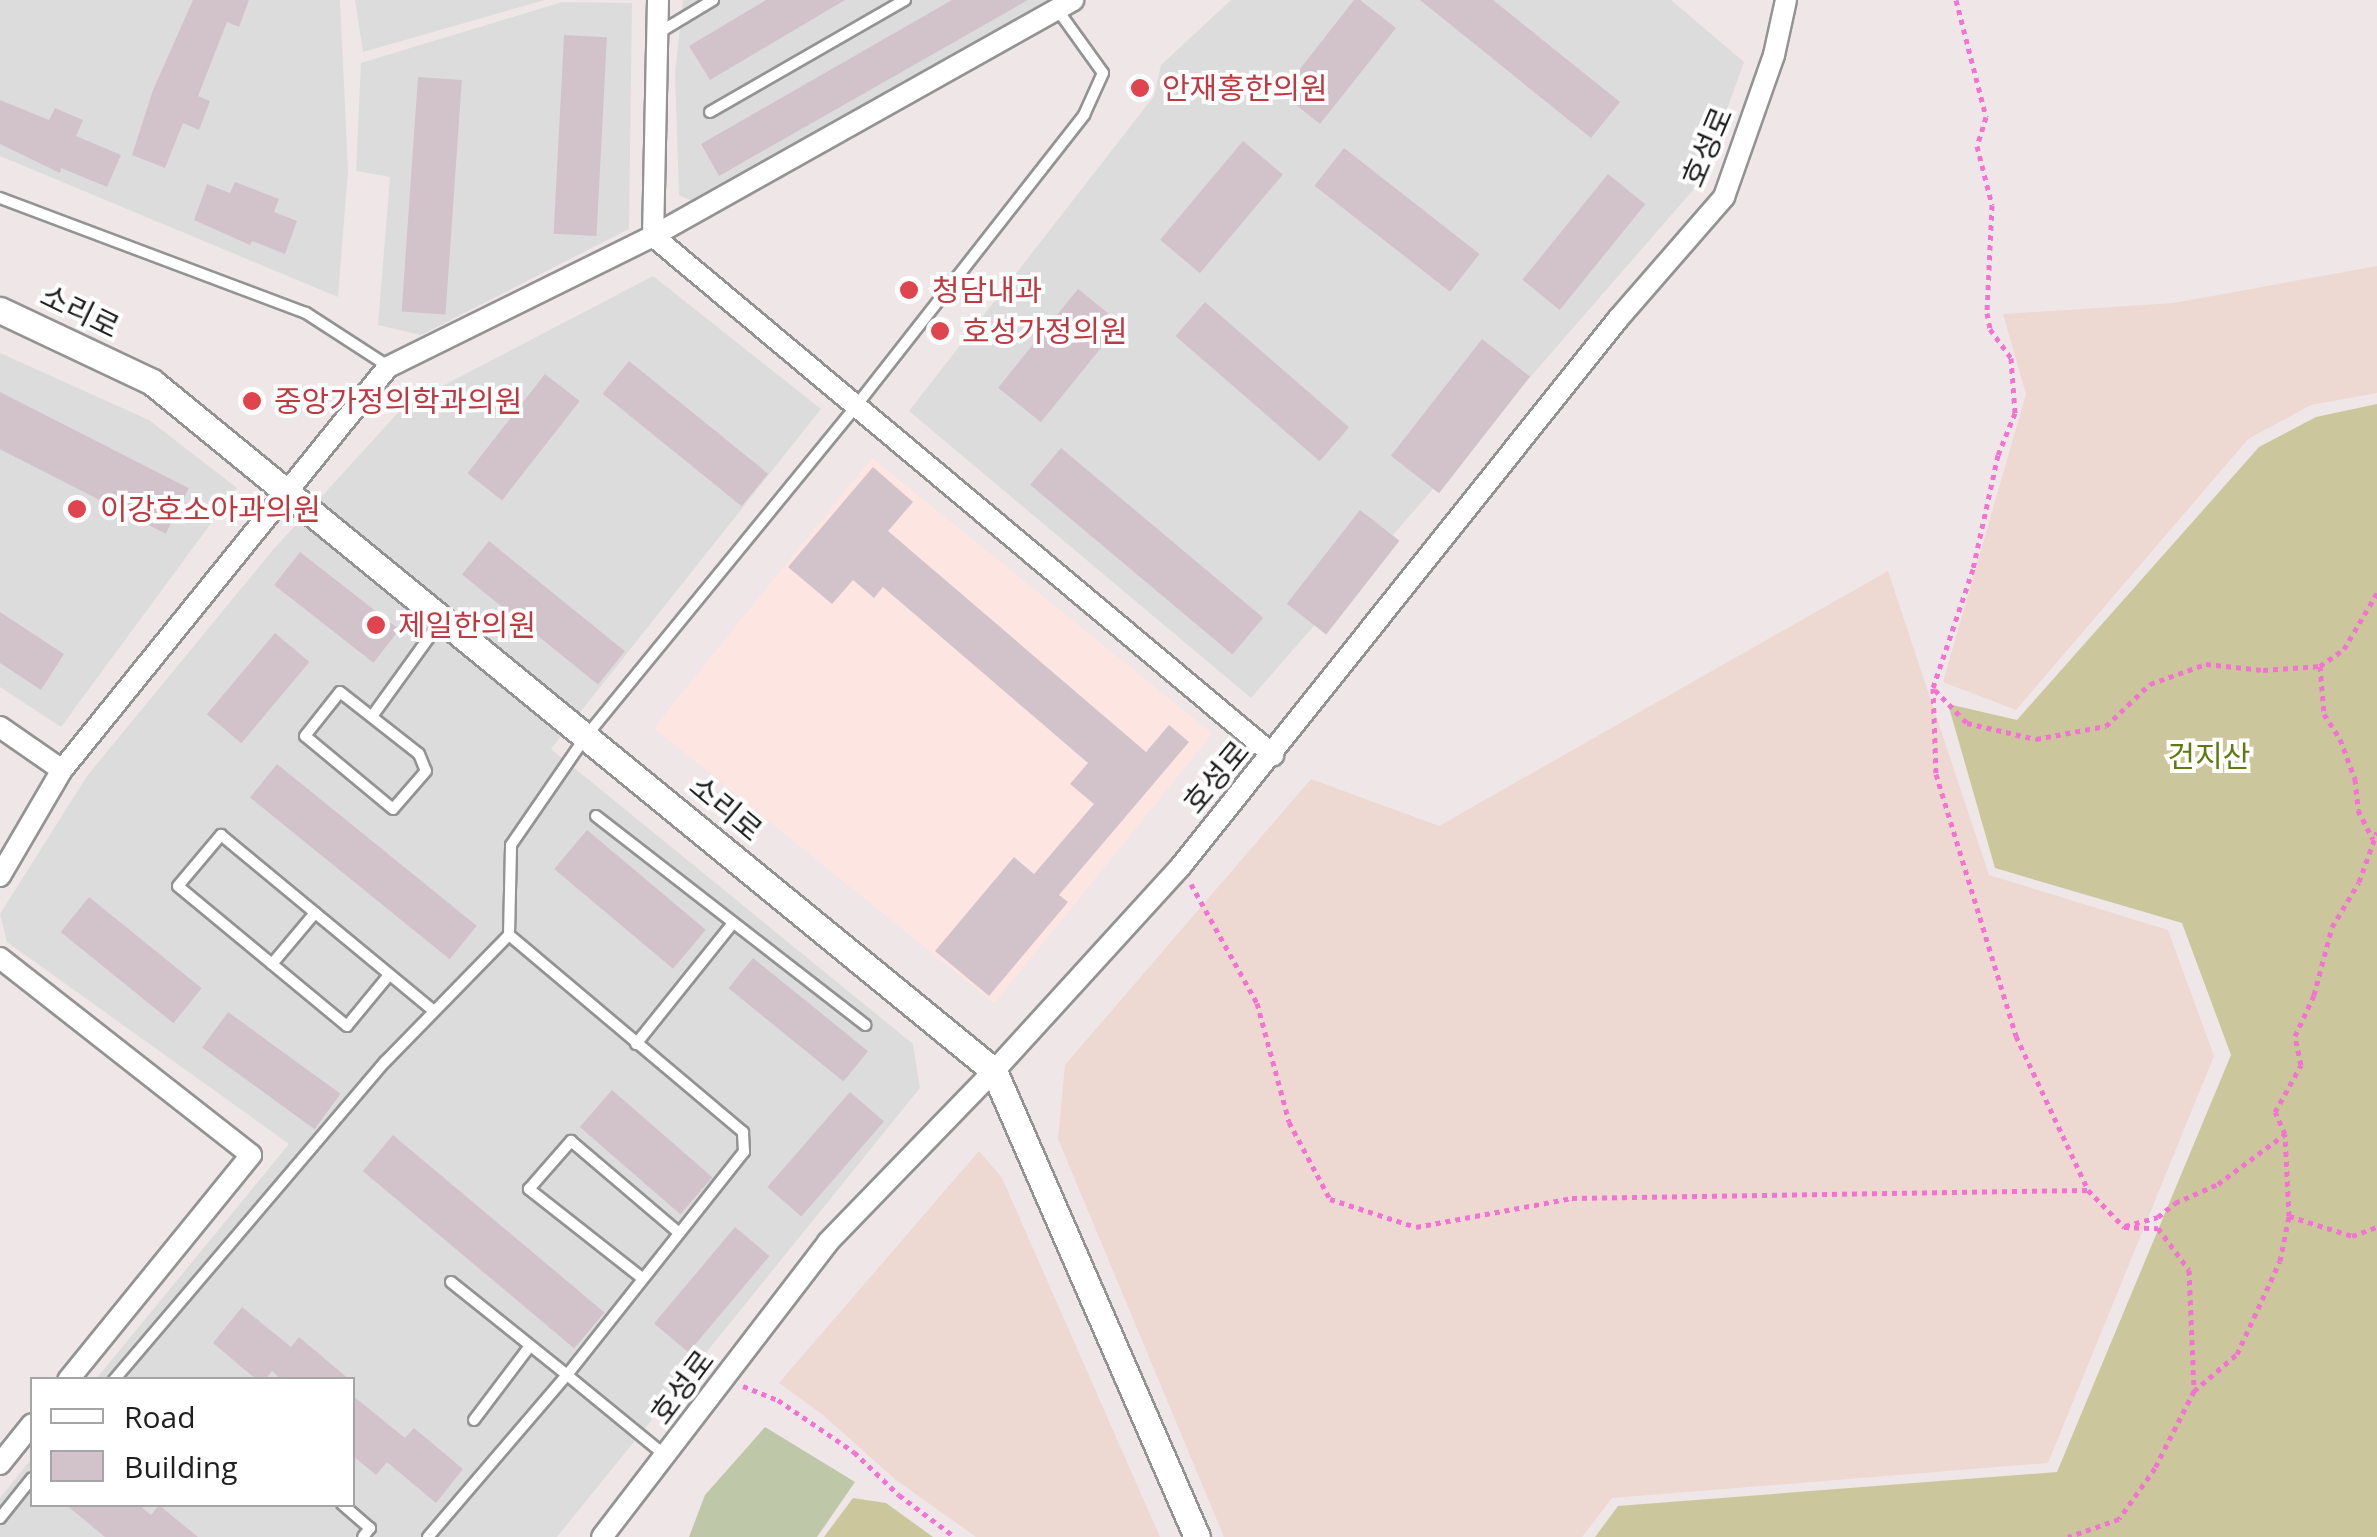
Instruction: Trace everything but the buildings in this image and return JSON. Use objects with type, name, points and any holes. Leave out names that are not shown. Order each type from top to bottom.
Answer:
[{"type":"street","points":[[653,236],[658,0]]},
{"type":"street","name":"호성로","points":[[602,1537],[828,1242],[994,1071],[1181,866],[1618,319],[1724,197],[1774,55],[1786,0]]},
{"type":"street","points":[[0,876],[62,770],[388,367],[653,236],[1064,5]]},
{"type":"street","points":[[653,236],[1273,755]]},
{"type":"street","name":"소리로","points":[[0,310],[152,382],[290,492],[440,622],[587,735],[994,1071],[1197,1537]]},
{"type":"street","points":[[0,728],[62,770]]},
{"type":"street","points":[[0,958],[250,1155],[70,1377]]},
{"type":"street","points":[[0,1464],[30,1426]]},
{"type":"lane","points":[[659,33],[713,0]]},
{"type":"lane","points":[[710,112],[905,0]]},
{"type":"lane","points":[[117,1377],[385,1062],[509,936],[511,844],[587,735],[856,406],[1084,115],[1104,73],[1064,5]]},
{"type":"lane","points":[[0,198],[306,313],[388,367]]},
{"type":"lane","points":[[373,715],[440,622]]},
{"type":"lane","points":[[340,692],[373,715],[419,754],[426,771],[394,810],[305,736],[340,692]]},
{"type":"lane","points":[[596,816],[864,1025]]},
{"type":"lane","points":[[389,974],[347,1026],[178,886],[221,835],[434,1011]]},
{"type":"lane","points":[[272,964],[315,913]]},
{"type":"lane","points":[[636,1044],[732,923]]},
{"type":"lane","points":[[428,1537],[567,1376],[744,1152],[743,1132],[509,936]]},
{"type":"lane","points":[[642,1278],[530,1189],[571,1141],[679,1233]]},
{"type":"lane","points":[[451,1282],[667,1456]]},
{"type":"lane","points":[[474,1420],[530,1346]]},
{"type":"lane","points":[[0,1518],[30,1480]]},
{"type":"lane","points":[[346,1507],[370,1528],[363,1537]]},
{"type":"path","points":[[1956,0],[1986,117],[1977,146],[1992,206],[1988,313],[1990,329],[2011,358],[2015,413],[1998,455],[1973,569],[1933,688],[1936,774],[2016,1036],[2088,1190],[2124,1227],[2158,1228],[2189,1270],[2194,1391]]},
{"type":"path","points":[[1933,688],[1968,723],[2036,739],[2106,726],[2150,684],[2206,664],[2263,670],[2320,666],[2344,649],[2377,594]]},
{"type":"path","points":[[2320,666],[2324,714],[2340,739],[2355,778],[2358,810],[2373,839]]},
{"type":"path","points":[[2068,1537],[2119,1519],[2155,1468],[2194,1391],[2236,1354],[2280,1261],[2289,1216],[2284,1134],[2275,1112],[2301,1065],[2295,1036],[2314,995],[2332,927],[2360,882],[2377,832]]},
{"type":"path","points":[[1181,866],[1256,1003],[1289,1122],[1330,1199],[1416,1226],[1572,1198],[2088,1190]]},
{"type":"path","points":[[2124,1227],[2158,1217],[2218,1184],[2284,1134]]},
{"type":"path","points":[[2289,1216],[2352,1236],[2377,1226]]},
{"type":"path","points":[[725,1379],[766,1393],[854,1452],[899,1494],[955,1537]]},
{"type":"shaded area","points":[[0,0],[340,0],[348,170],[338,297],[0,156]]},
{"type":"shaded area","points":[[355,0],[545,0],[363,52]]},
{"type":"shaded area","points":[[683,0],[1048,0],[695,202],[679,195],[675,73]]},
{"type":"shaded area","points":[[1231,0],[1671,0],[1744,62],[1701,181],[1251,698],[909,411],[1154,96],[1161,65]]},
{"type":"shaded area","points":[[562,2],[632,3],[629,229],[421,335],[378,325],[390,177],[356,171],[361,63]]},
{"type":"shaded area","points":[[2377,266],[2377,393],[2311,405],[2248,439],[2016,710],[1943,682],[2026,394],[2003,314],[2174,303]]},
{"type":"shaded area","points":[[653,276],[821,409],[551,749],[913,1044],[920,1088],[557,1537],[0,1537],[0,1498],[30,1460],[30,1507],[355,1507],[355,1377],[98,1377],[289,1144],[7,942],[0,914],[87,776],[272,551],[404,406]]},
{"type":"shaded area","points":[[0,353],[149,420],[237,488],[61,727],[0,687]]},
{"type":"shaded area","points":[[872,458],[1212,734],[994,1003],[654,728]]},
{"type":"shaded area","points":[[1888,571],[1989,875],[2168,930],[2214,1056],[2048,1463],[1612,1498],[1582,1537],[1224,1537],[1058,1139],[1065,1065],[1311,779],[1439,826]]},
{"type":"shaded area","points":[[979,1151],[1002,1178],[1160,1537],[976,1537],[896,1480],[823,1415],[779,1383]]},
{"type":"green space","name":"건지산","points":[[2377,404],[2377,1537],[1595,1537],[1618,1506],[2057,1472],[2231,1055],[2182,923],[1995,868],[1948,704],[2017,720],[2259,447],[2316,417]]},
{"type":"green space","points":[[765,1427],[855,1482],[817,1537],[689,1537],[705,1495]]},
{"type":"green space","points":[[853,1498],[886,1503],[933,1537],[824,1537]]},
{"type":"place","name":"안재홍한의원","points":[[1140,88]]},
{"type":"place","name":"청담내과","points":[[909,290]]},
{"type":"place","name":"호성가정의원","points":[[940,331]]},
{"type":"place","name":"중앙가정의학과의원","points":[[252,401]]},
{"type":"place","name":"이강호소아과의원","points":[[77,509]]},
{"type":"place","name":"제일한의원","points":[[376,625]]}]
